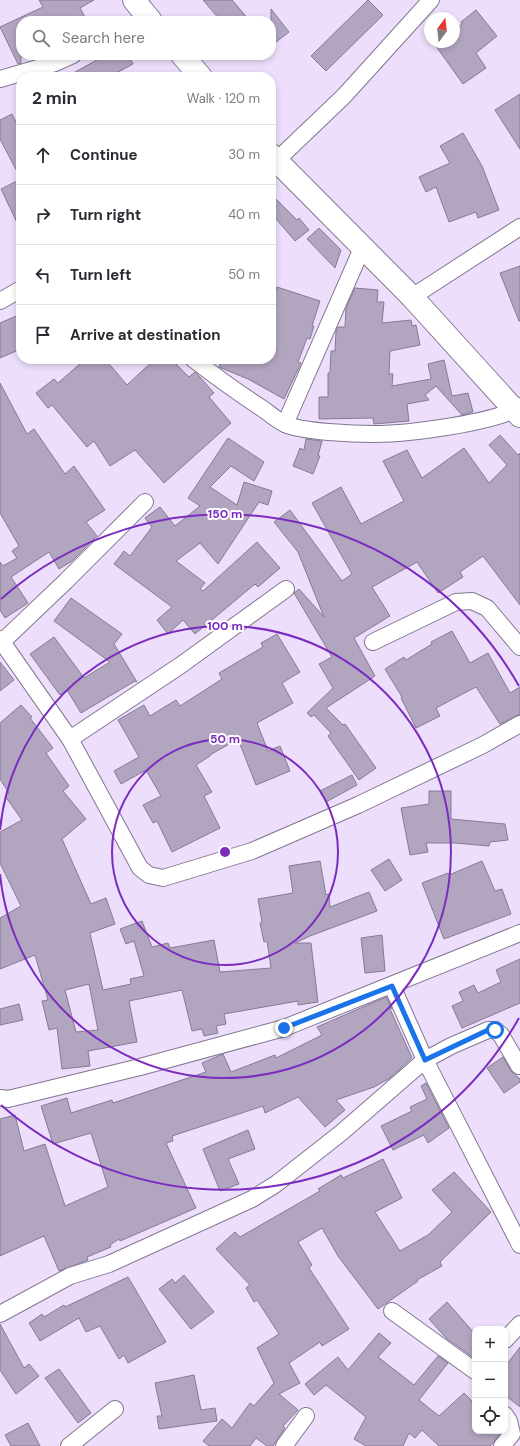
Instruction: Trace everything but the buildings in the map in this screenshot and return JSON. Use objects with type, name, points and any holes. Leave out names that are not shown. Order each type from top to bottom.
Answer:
[{"type":"street","points":[[134,0],[146,16]]},
{"type":"street","points":[[276,157],[344,96],[432,0]]},
{"type":"street","points":[[24,72],[62,60]]},
{"type":"street","points":[[186,60],[197,72]]},
{"type":"street","points":[[0,79],[16,74]]},
{"type":"street","points":[[199,364],[215,377],[285,424],[314,430],[376,434],[451,426],[518,411],[363,246],[276,163]]},
{"type":"street","points":[[412,297],[520,227]]},
{"type":"street","points":[[285,424],[363,246]]},
{"type":"street","points":[[0,301],[16,292]]},
{"type":"street","points":[[145,502],[66,581],[1,641],[70,739],[140,868],[149,875],[163,878],[252,851],[372,798],[483,745],[520,724]]},
{"type":"street","points":[[70,739],[181,665],[286,589]]},
{"type":"street","points":[[374,642],[456,602],[472,601],[487,608],[520,647]]},
{"type":"street","points":[[0,1098],[8,1099],[133,1069],[284,1028],[392,986],[520,933]]},
{"type":"street","points":[[392,986],[425,1060],[520,1245]]},
{"type":"street","points":[[0,1314],[70,1276],[109,1264],[252,1199],[276,1184],[341,1133],[425,1060],[488,1030],[495,1030],[500,1035],[519,1066]]},
{"type":"street","points":[[392,1310],[472,1368]]},
{"type":"street","points":[[508,1337],[520,1324]]},
{"type":"street","points":[[69,1446],[115,1409]]},
{"type":"street","points":[[284,1446],[306,1416]]},
{"type":"street","points":[[502,1446],[512,1434],[508,1420]]},
{"type":"route","points":[[284,1028],[392,986],[425,1060],[488,1030],[495,1030]]}]
